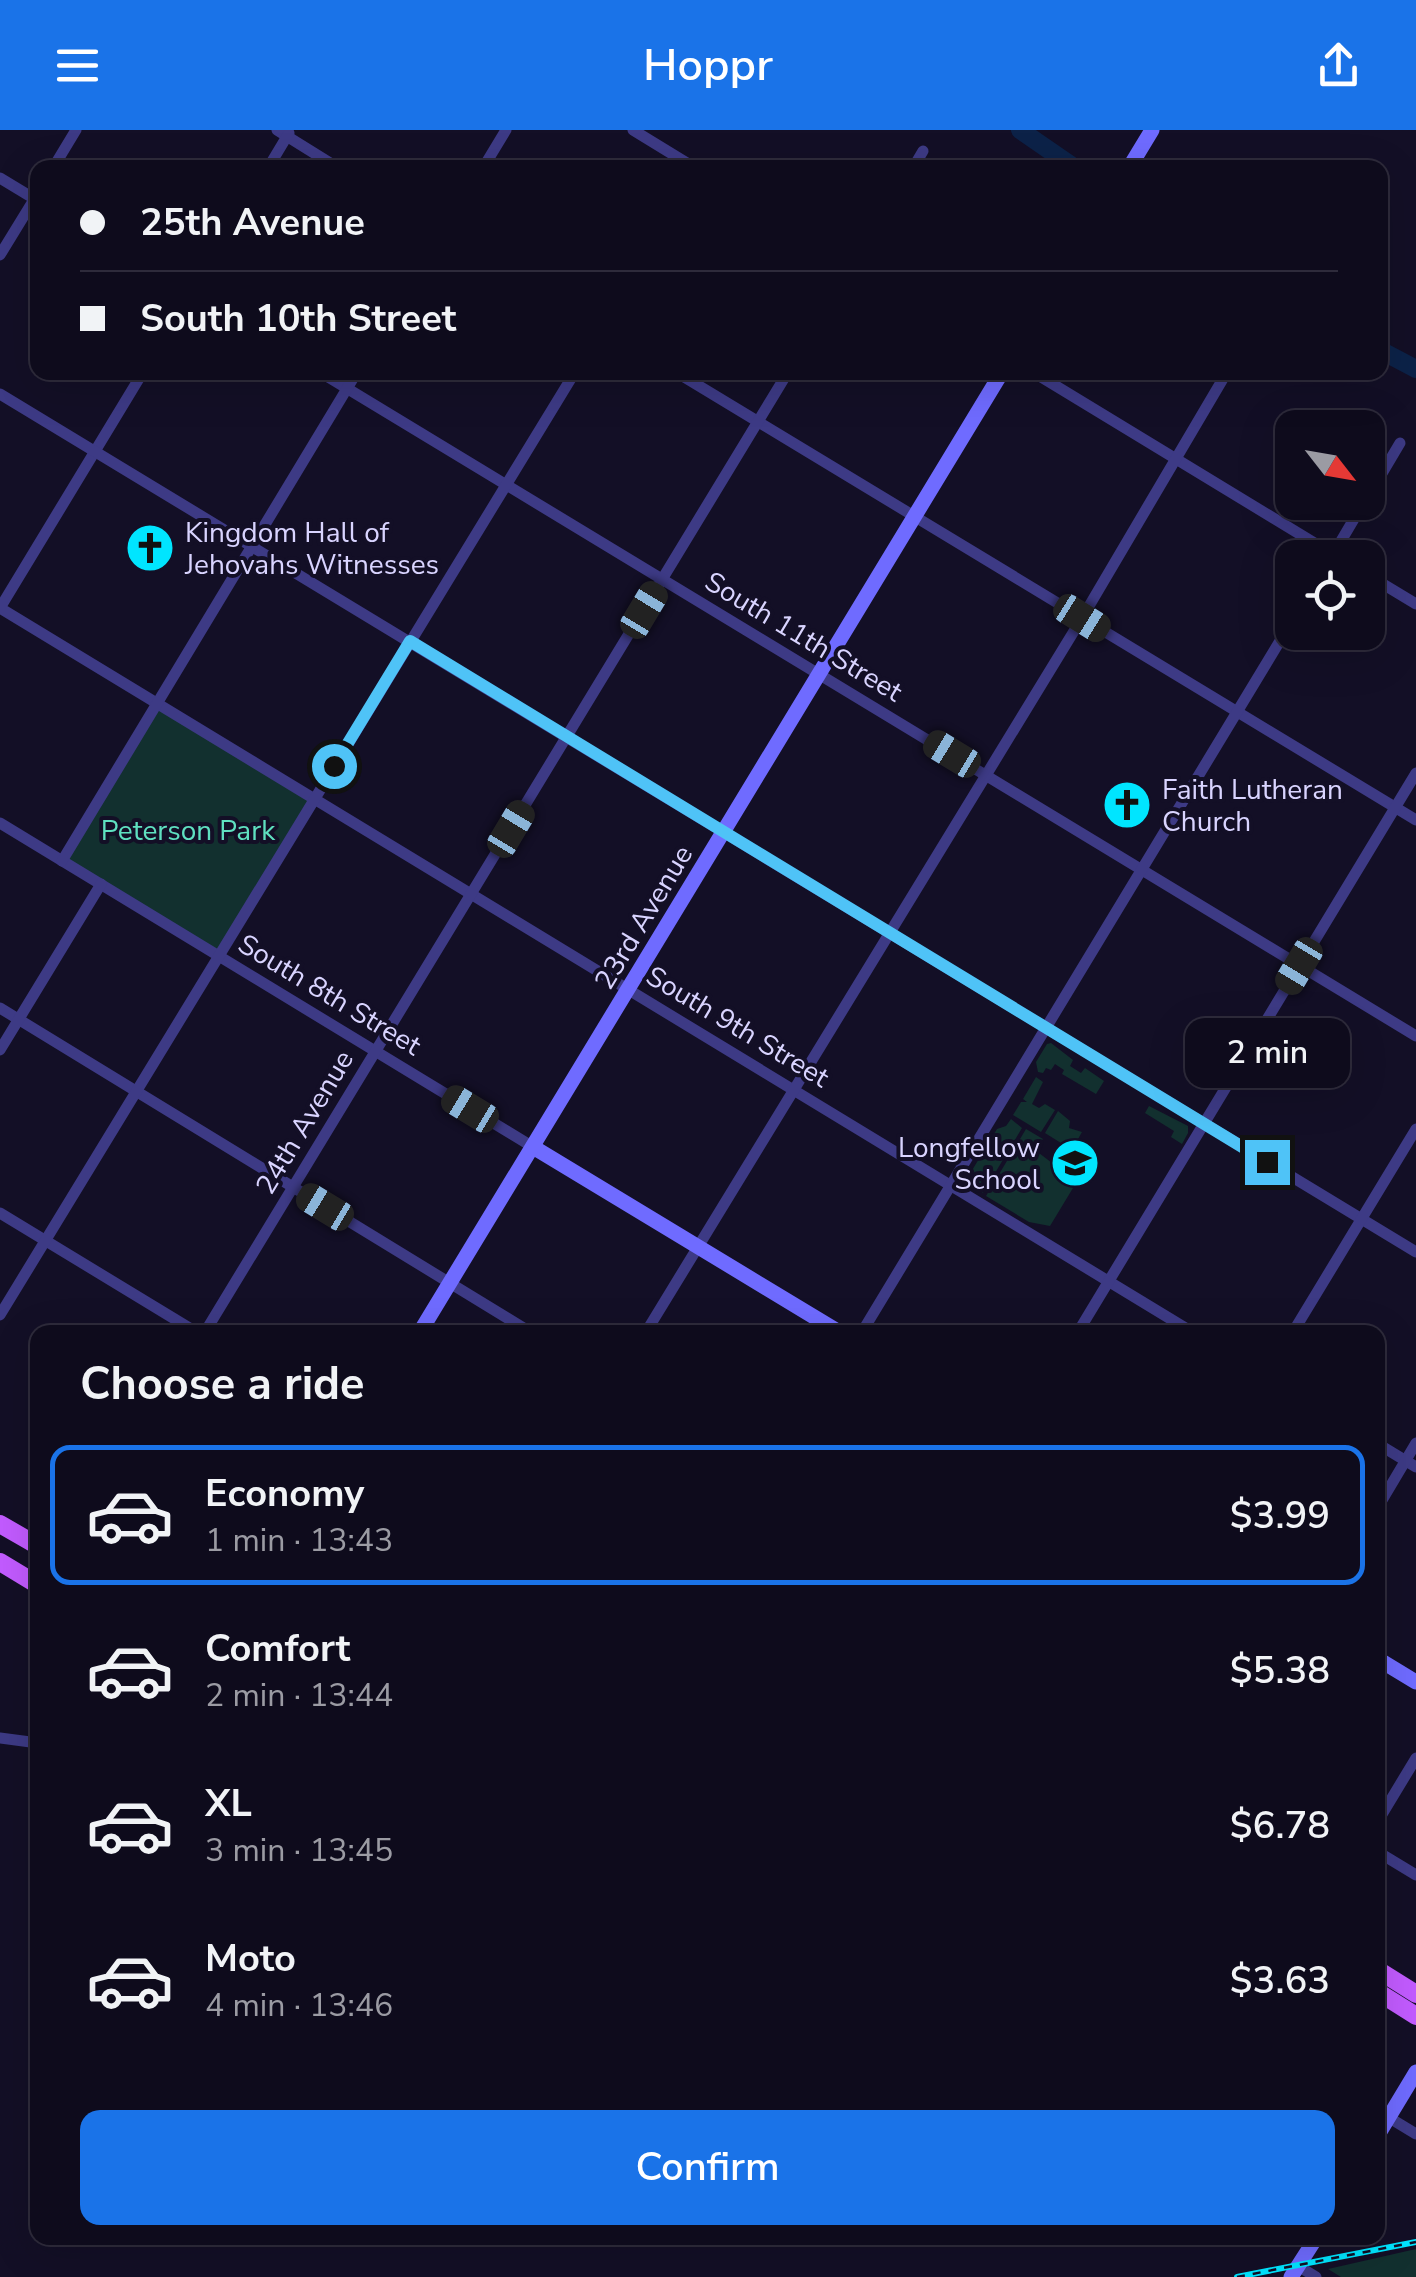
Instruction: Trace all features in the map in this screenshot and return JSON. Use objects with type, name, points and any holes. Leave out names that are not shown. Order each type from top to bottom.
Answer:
[{"type":"main road","points":[[1133,160],[1152,130]]},
{"type":"main road","name":"23rd Avenue","points":[[424,1325],[997,380]]},
{"type":"main road","name":"South 8th Street","points":[[533,1147],[826,1325]]},
{"type":"main road","points":[[0,1524],[30,1541]]},
{"type":"main road","points":[[0,1562],[30,1579]]},
{"type":"main road","points":[[1385,1663],[1416,1682]]},
{"type":"main road","points":[[1385,1977],[1413,2007]]},
{"type":"main road","points":[[1385,1997],[1413,2007]]},
{"type":"main road","points":[[1385,2111],[1416,2072]]},
{"type":"main road","points":[[1295,2272],[1312,2245]]},
{"type":"street","points":[[58,160],[76,130]]},
{"type":"street","points":[[488,160],[506,130]]},
{"type":"street","points":[[634,130],[682,160]]},
{"type":"street","points":[[272,160],[285,132],[326,160]]},
{"type":"street","points":[[918,160],[923,151]]},
{"type":"street","points":[[0,178],[30,195]]},
{"type":"street","points":[[0,255],[30,208]]},
{"type":"street","points":[[0,608],[138,380]]},
{"type":"street","name":"South 11th Street","points":[[333,380],[1416,1036]]},
{"type":"street","points":[[62,861],[353,380]]},
{"type":"street","points":[[0,1314],[570,380]]},
{"type":"street","points":[[689,380],[1416,820]]},
{"type":"street","name":"24th Avenue","points":[[209,1325],[783,380]]},
{"type":"street","points":[[1046,380],[1308,540]]},
{"type":"street","points":[[650,1325],[1223,380]]},
{"type":"street","points":[[0,394],[1416,1252]]},
{"type":"street","points":[[1385,468],[1400,443]]},
{"type":"street","points":[[1385,585],[1416,604]]},
{"type":"street","name":"South 9th Street","points":[[0,608],[1180,1325]]},
{"type":"street","points":[[866,1325],[1275,650]]},
{"type":"street","points":[[1082,1325],[1416,773]]},
{"type":"street","name":"South 8th Street","points":[[0,823],[533,1147]]},
{"type":"street","points":[[0,1050],[102,884]]},
{"type":"street","points":[[0,1008],[518,1325]]},
{"type":"street","points":[[1297,1325],[1416,1129]]},
{"type":"street","points":[[0,1212],[185,1325]]},
{"type":"street","points":[[1385,1498],[1411,1464],[1416,1443]]},
{"type":"street","points":[[1385,1448],[1411,1464]]},
{"type":"street","points":[[0,1738],[30,1742]]},
{"type":"street","points":[[1385,1809],[1416,1758]]},
{"type":"street","points":[[1385,1856],[1416,1875]]},
{"type":"street","points":[[1385,2115],[1416,2134]]},
{"type":"street","points":[[1295,2272],[1316,2277]]},
{"type":"green space","name":"Peterson Park","points":[[157,703],[315,799],[219,956],[63,861]]},
{"type":"green space","points":[[1051,1043],[1073,1060],[1070,1066],[1081,1073],[1085,1068],[1104,1081],[1096,1094],[1062,1074],[1064,1070],[1055,1064],[1051,1070],[1038,1072],[1036,1062]]},
{"type":"green space","points":[[1036,1077],[1043,1082],[1032,1104],[1039,1108],[1045,1104],[1055,1110],[1041,1132],[1013,1115],[1021,1102],[1027,1102],[1023,1099]]},
{"type":"green space","points":[[1149,1106],[1188,1126],[1182,1144],[1171,1137],[1174,1131],[1145,1113]]},
{"type":"green space","points":[[1058,1111],[1070,1121],[1069,1128],[1082,1132],[1069,1148],[1045,1133]]},
{"type":"green space","points":[[1011,1119],[1022,1128],[983,1193],[971,1186],[968,1177],[997,1129]]},
{"type":"green space","points":[[1026,1129],[1043,1139],[1035,1150],[1056,1166],[1055,1176],[1073,1188],[1050,1226],[1029,1222],[986,1196]]},
{"type":"green space","points":[[1416,2249],[1416,2277],[1341,2277],[1328,2269]]},
{"type":"waterway","points":[[1020,130],[1063,160]]},
{"type":"waterway","points":[[1388,354],[1416,369]]},
{"type":"railway","points":[[1237,2277],[1416,2242]]},
{"type":"place","name":"Kingdom Hall of Jehovahs Witnesses","points":[[150,548]]},
{"type":"place","name":"Faith Lutheran Church","points":[[1127,805]]},
{"type":"place","name":"Longfellow School","points":[[1075,1163]]},
{"type":"route","points":[[334,766],[410,641],[1267,1162]]}]
